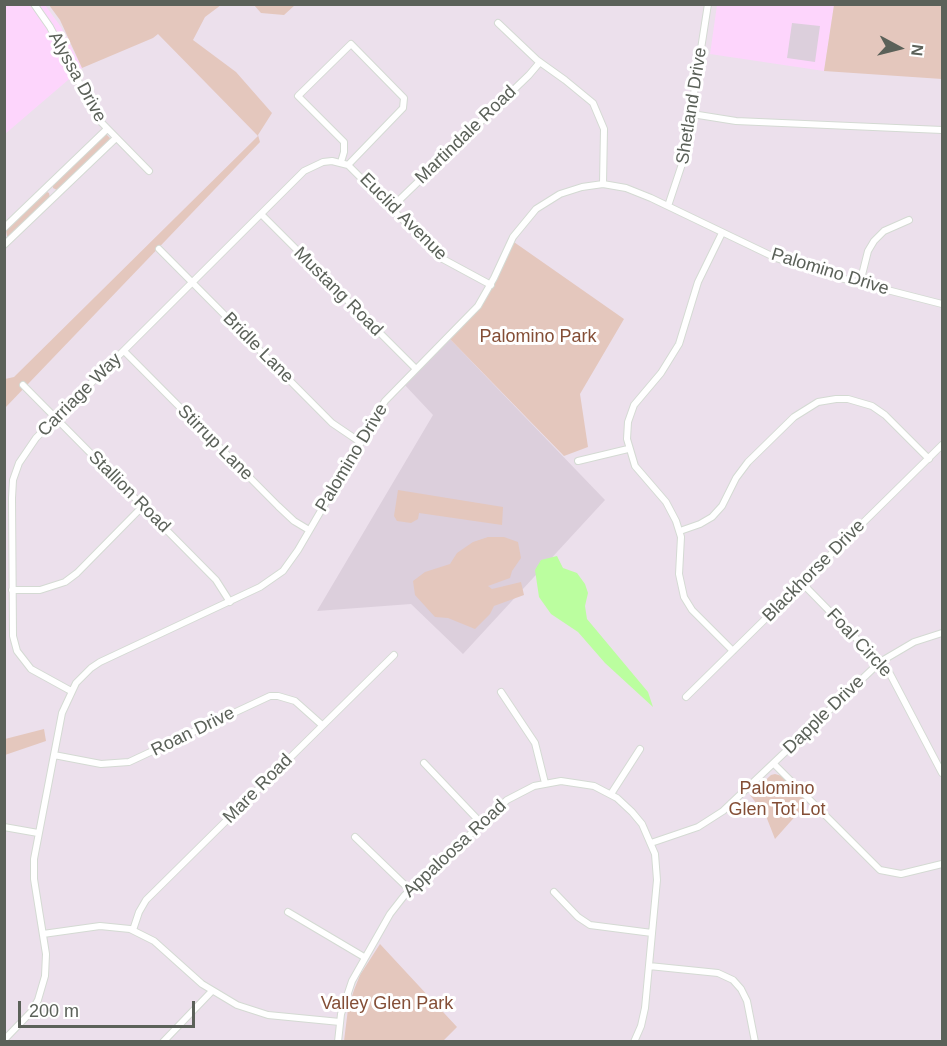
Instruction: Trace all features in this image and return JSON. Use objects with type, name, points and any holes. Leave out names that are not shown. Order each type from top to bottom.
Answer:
[{"type":"street","name":"Alyssa Drive","points":[[34,4],[50,27],[98,119],[149,171]]},
{"type":"street","name":"Shetland Drive","points":[[668,206],[682,170],[708,4]]},
{"type":"street","points":[[498,23],[540,62],[587,97],[599,114],[604,129],[603,184]]},
{"type":"street","name":"Euclid Avenue","points":[[348,165],[403,108],[404,98],[351,44],[298,96],[344,142],[344,152],[338,162],[348,165],[441,258],[491,285]]},
{"type":"street","name":"Martindale Road","points":[[392,207],[540,62]]},
{"type":"street","points":[[692,114],[736,121],[942,130]]},
{"type":"street","points":[[4,228],[107,129]]},
{"type":"street","points":[[5,242],[116,138]]},
{"type":"street","name":"Carriage Way","points":[[71,691],[38,674],[26,664],[17,651],[12,628],[12,492],[15,474],[25,452],[32,442],[123,351],[309,168],[323,162],[338,162]]},
{"type":"street","name":"Palomino Drive","points":[[4,1040],[32,1011],[42,988],[47,963],[34,872],[38,833],[62,713],[71,691],[83,675],[100,662],[260,587],[279,575],[289,565],[385,401],[471,314],[491,285],[513,237],[536,209],[571,190],[603,184],[634,190],[776,258],[942,304]]},
{"type":"street","name":"Mustang Road","points":[[261,214],[416,369]]},
{"type":"street","points":[[860,283],[868,251],[874,241],[891,227],[909,220]]},
{"type":"street","points":[[722,233],[698,282],[679,344],[630,413],[627,431],[628,449],[640,474],[672,511],[680,531],[682,548],[679,574],[684,597],[692,610],[733,651]]},
{"type":"street","name":"Bridle Lane","points":[[159,249],[332,423],[360,442]]},
{"type":"street","name":"Stirrup Lane","points":[[123,351],[278,506],[294,521],[309,530]]},
{"type":"street","name":"Stallion Road","points":[[23,385],[216,580],[230,602]]},
{"type":"street","points":[[680,531],[712,517],[722,506],[736,478],[748,462],[794,417],[818,402],[848,399],[872,405],[929,459]]},
{"type":"street","name":"Blackhorse Drive","points":[[686,697],[942,446]]},
{"type":"street","points":[[578,461],[628,449]]},
{"type":"street","points":[[12,591],[40,590],[65,582],[77,573],[143,506]]},
{"type":"street","name":"Foal Circle","points":[[802,583],[880,662],[897,683],[942,773]]},
{"type":"street","name":"Dapple Drive","points":[[651,843],[689,831],[714,818],[737,800],[880,662],[914,642],[942,633]]},
{"type":"street","name":"Mare Road","points":[[133,930],[146,900],[394,655]]},
{"type":"street","points":[[501,692],[536,743],[545,783]]},
{"type":"street","name":"Roan Drive","points":[[54,755],[101,764],[129,762],[270,696],[294,701],[322,725]]},
{"type":"street","points":[[611,794],[640,749]]},
{"type":"street","points":[[424,762],[481,823]]},
{"type":"street","points":[[774,764],[880,870],[900,874],[942,864]]},
{"type":"street","name":"Appaloosa Road","points":[[338,1041],[347,992],[364,957],[396,906],[410,890],[512,796],[528,788],[561,781],[581,783],[611,794],[642,824],[651,843],[657,874],[652,933],[643,1018],[634,1041]]},
{"type":"street","points":[[4,827],[38,833]]},
{"type":"street","points":[[355,837],[410,890]]},
{"type":"street","points":[[554,892],[578,917],[590,925],[652,933]]},
{"type":"street","points":[[288,912],[364,957]]},
{"type":"street","points":[[44,934],[100,926],[133,930],[160,945],[212,991],[237,1005],[257,1012],[285,1017],[340,1022]]},
{"type":"street","points":[[649,966],[718,973],[733,980],[745,996],[755,1041]]},
{"type":"street","points":[[163,1041],[212,991]]},
{"type":"shaded area","points":[[5,5],[45,5],[61,27],[82,68],[5,134]]},
{"type":"shaded area","points":[[717,5],[834,5],[824,71],[710,54]]},
{"type":"shaded area","points":[[792,23],[820,26],[815,62],[787,58]]},
{"type":"shaded area","points":[[448,337],[605,500],[463,654],[411,604],[317,611],[433,415],[402,382]]},
{"type":"shaded area","points":[[557,556],[563,568],[577,573],[585,584],[588,593],[585,606],[587,619],[648,692],[653,707],[605,663],[578,632],[551,614],[539,597],[535,570],[541,560]]},
{"type":"green space","points":[[49,5],[221,5],[205,17],[193,40],[236,72],[272,113],[258,135],[260,142],[5,408],[5,379],[14,377],[258,136],[158,34],[82,68],[60,20]]},
{"type":"green space","points":[[254,5],[295,5],[284,15],[261,13]]},
{"type":"green space","points":[[834,5],[942,5],[942,79],[824,71]]},
{"type":"green space","points":[[106,134],[110,138],[109,141],[57,190],[53,188],[53,184]]},
{"type":"green space","points":[[47,192],[50,198],[7,236],[6,230]]},
{"type":"green space","name":"Palomino Park","points":[[511,240],[624,319],[580,394],[588,447],[564,456],[448,337],[471,314]]},
{"type":"green space","points":[[398,490],[503,507],[502,525],[419,513],[418,519],[411,523],[397,521],[394,516]]},
{"type":"green space","points":[[488,537],[504,537],[518,542],[521,558],[510,578],[488,586],[492,589],[521,582],[524,595],[494,606],[490,614],[475,629],[448,618],[435,617],[415,595],[413,581],[425,572],[450,564],[457,553],[473,542]]},
{"type":"green space","points":[[44,729],[46,741],[5,755],[5,739]]},
{"type":"green space","name":"Palomino Glen Tot Lot","points":[[771,775],[782,776],[807,803],[775,839],[766,816],[750,795]]},
{"type":"green space","name":"Valley Glen Park","points":[[380,944],[457,1027],[443,1041],[344,1041],[348,1009],[354,990],[360,975]]}]
